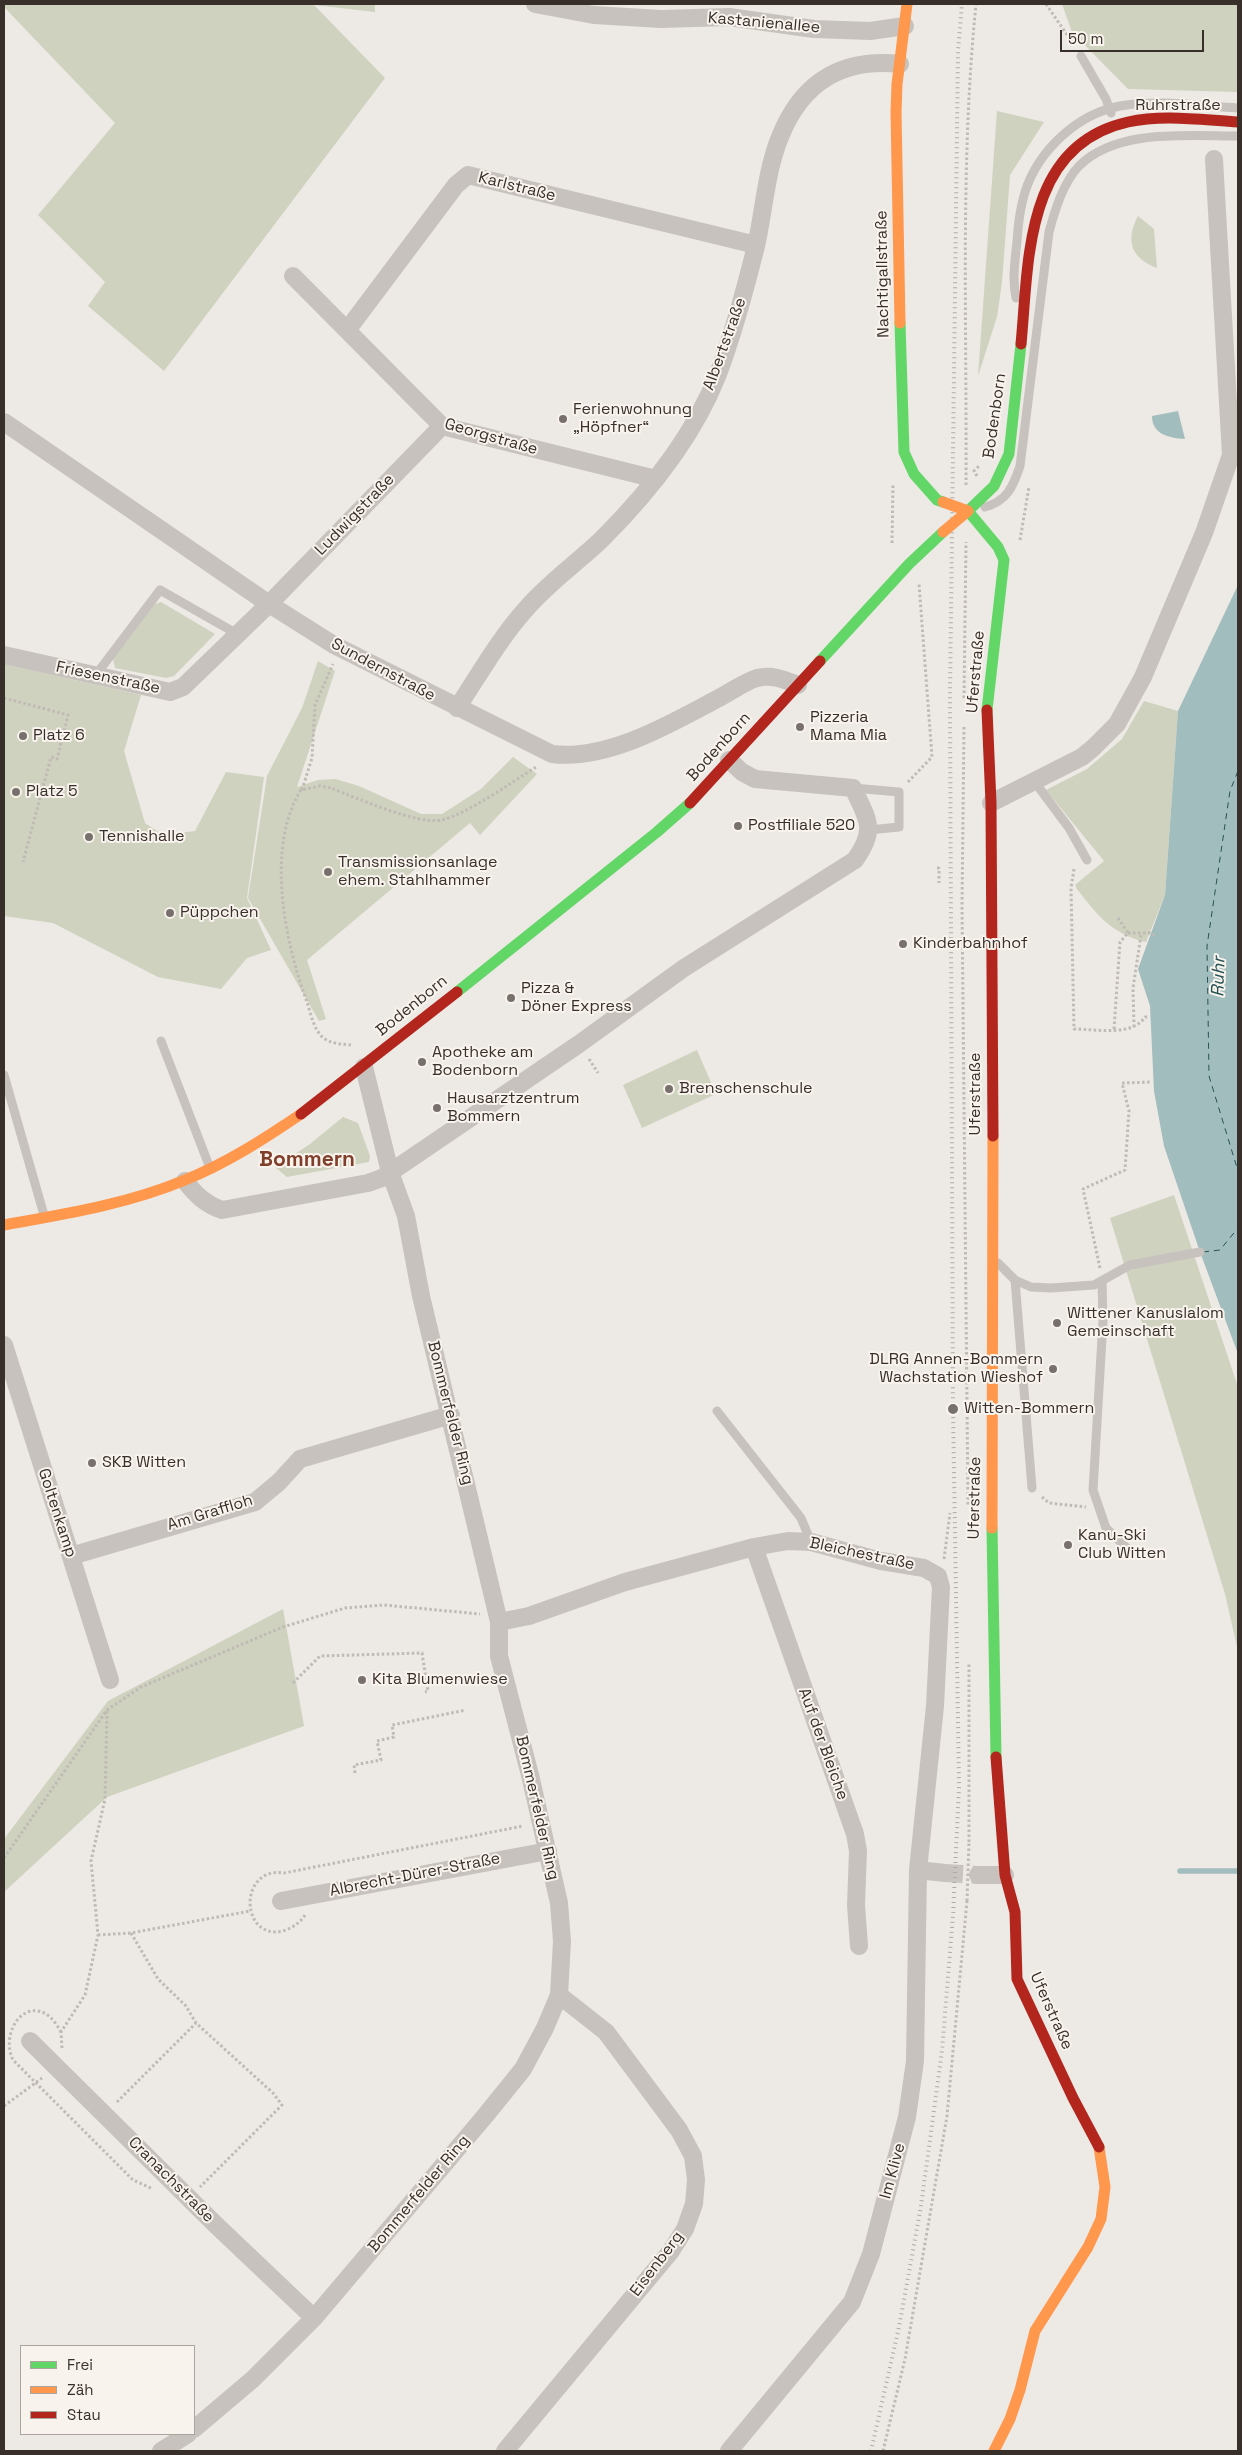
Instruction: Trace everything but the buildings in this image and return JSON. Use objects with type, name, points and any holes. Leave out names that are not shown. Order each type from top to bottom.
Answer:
[{"type":"street","name":"Kastanienallee","points":[[535,4],[594,15],[687,11],[814,29],[870,31],[905,26]]},
{"type":"street","name":"Nachtigallstraße","points":[[907,4],[896,112],[904,459],[912,472],[937,500],[968,511]]},
{"type":"street","name":"Albertstraße","points":[[457,708],[525,610],[602,539],[656,479],[695,420],[717,376],[735,328],[780,138],[790,118],[814,86],[836,71],[857,64],[880,62],[900,64]]},
{"type":"street","name":"Ruhrstraße","points":[[1050,179],[1063,161],[1080,144],[1114,126],[1143,120],[1238,122]]},
{"type":"street","points":[[992,803],[1082,757],[1117,724],[1143,676],[1200,542],[1230,455],[1214,159]]},
{"type":"street","name":"Karlstraße","points":[[348,329],[456,186],[468,175],[756,245]]},
{"type":"street","name":"Bodenborn","points":[[4,1225],[45,1218],[155,1192],[210,1169],[272,1135],[364,1067],[463,985],[657,832],[691,802],[910,564],[990,492],[1002,476],[1009,454],[1035,220],[1050,179]]},
{"type":"street","name":"Georgstraße","points":[[293,276],[348,329],[442,426],[656,479]]},
{"type":"street","name":"Sundernstraße","points":[[4,422],[269,604],[343,650],[552,754],[566,756],[600,750],[640,737],[680,720],[757,678],[775,677],[798,685]]},
{"type":"street","name":"Ludwigstraße","points":[[269,604],[442,426]]},
{"type":"street","name":"Uferstraße","points":[[968,511],[998,547],[1004,560],[987,706],[992,803],[994,1259],[991,1589],[996,1766],[1005,1875],[1015,1912],[1017,1979],[1073,2098],[1098,2142],[1105,2176],[1105,2199],[1101,2219],[1088,2247],[1035,2331],[1020,2390],[1010,2419],[994,2451]]},
{"type":"street","name":"Friesenstraße","points":[[4,655],[170,692],[183,687],[269,604]]},
{"type":"street","points":[[185,1181],[197,1196],[208,1205],[222,1210],[368,1183],[390,1172],[579,1044],[684,968],[855,860],[868,837],[865,812],[853,788],[755,779],[742,772],[729,760]]},
{"type":"street","name":"Bommerfelder Ring","points":[[195,2428],[259,2373],[314,2318],[522,2069],[545,2028],[559,1995],[562,1925],[548,1851],[499,1656],[499,1622],[422,1296],[406,1216],[390,1172],[364,1067]]},
{"type":"street","name":"Goltenkamp","points":[[4,1345],[110,1680]]},
{"type":"street","name":"Am Graffloh","points":[[71,1556],[255,1502],[279,1482],[300,1459],[451,1416]]},
{"type":"street","name":"Bleichestraße","points":[[499,1622],[529,1616],[625,1582],[754,1547],[788,1540],[811,1542],[881,1561],[924,1568],[938,1576]]},
{"type":"street","name":"Auf der Bleiche","points":[[754,1547],[855,1834],[858,1851],[856,1904],[859,1946]]},
{"type":"street","points":[[938,1576],[941,1587],[935,1706],[918,1870],[945,1873]]},
{"type":"street","name":"Albrecht-Dürer-Straße","points":[[281,1901],[548,1851]]},
{"type":"street","name":"Im Klive","points":[[729,2451],[852,2302],[871,2254],[907,2117],[915,2061],[918,1870]]},
{"type":"street","points":[[978,1875],[1005,1875]]},
{"type":"street","name":"Eisenberg","points":[[505,2451],[671,2251],[684,2229],[695,2196],[696,2180],[693,2156],[679,2130],[606,2032],[559,1995]]},
{"type":"street","name":"Cranachstraße","points":[[30,2041],[314,2318]]},
{"type":"street","points":[[161,2451],[186,2435]]},
{"type":"lane","points":[[1082,56],[1106,99],[1114,126]]},
{"type":"lane","points":[[1022,332],[1013,281],[1019,214],[1025,191],[1043,156],[1058,139],[1079,122],[1109,109],[1150,104],[1238,108]]},
{"type":"lane","points":[[968,511],[999,503],[1014,484],[1020,466],[1049,232],[1055,209],[1066,185],[1080,166],[1115,145],[1144,138],[1175,135],[1238,136]]},
{"type":"lane","points":[[95,676],[160,590],[239,635]]},
{"type":"lane","points":[[1034,781],[1069,828],[1087,860]]},
{"type":"lane","points":[[853,788],[899,792],[899,828],[868,837]]},
{"type":"lane","points":[[161,1042],[210,1169]]},
{"type":"lane","points":[[4,1075],[45,1218]]},
{"type":"lane","points":[[994,1259],[1016,1280],[1031,1287],[1051,1288],[1094,1285],[1130,1265],[1200,1252]]},
{"type":"lane","points":[[1016,1280],[1032,1488]]},
{"type":"lane","points":[[1102,1281],[1104,1321],[1093,1490],[1106,1528],[1130,1551]]},
{"type":"lane","points":[[717,1411],[801,1518],[811,1542]]},
{"type":"path","points":[[966,468],[967,159],[971,50],[976,4]]},
{"type":"path","points":[[1046,4],[1082,56]]},
{"type":"path","points":[[892,543],[893,479]]},
{"type":"path","points":[[1018,546],[1030,480]]},
{"type":"path","points":[[964,705],[966,559]]},
{"type":"path","points":[[899,792],[932,757],[919,584]]},
{"type":"path","points":[[343,650],[335,660],[315,705],[312,758],[302,790],[294,802],[282,851],[284,924],[296,974],[316,1028],[324,1039],[351,1046]]},
{"type":"path","points":[[4,698],[68,715],[57,759],[50,757],[23,862]]},
{"type":"path","points":[[964,725],[962,904],[968,1512]]},
{"type":"path","points":[[302,790],[320,786],[331,788],[418,819],[441,820],[508,786],[552,754]]},
{"type":"path","points":[[937,868],[939,868],[938,883]]},
{"type":"path","points":[[1074,868],[1071,888],[1074,1029],[1134,1027],[1141,1023],[1145,1017],[1149,1017]]},
{"type":"path","points":[[1118,918],[1128,933],[1141,935],[1150,933],[1155,936]]},
{"type":"path","points":[[1114,1029],[1120,942],[1128,933]]},
{"type":"path","points":[[1134,1027],[1133,988],[1141,935]]},
{"type":"path","points":[[1102,1281],[1083,1189],[1125,1170],[1129,1111],[1122,1083],[1151,1082]]},
{"type":"path","points":[[1032,1488],[1049,1503],[1089,1507]]},
{"type":"path","points":[[938,1576],[944,1560],[950,1514]]},
{"type":"path","points":[[4,1858],[107,1710],[141,1687],[283,1627],[345,1608],[384,1605],[480,1614],[499,1622]]},
{"type":"path","points":[[293,1683],[320,1656],[422,1653],[428,1691],[425,1692]]},
{"type":"path","points":[[883,2451],[905,2359],[947,2116],[967,1901],[969,1842],[969,1660]]},
{"type":"path","points":[[4,2106],[57,2067],[65,2056],[61,2032],[85,1995],[98,1935],[91,1861],[105,1799],[107,1710]]},
{"type":"path","points":[[355,1773],[354,1765],[381,1760],[377,1741],[394,1737],[392,1725],[466,1710]]},
{"type":"path","points":[[98,1935],[131,1933],[250,1911]]},
{"type":"path","points":[[131,1933],[158,1979],[186,2006],[196,2023],[273,2093],[282,2104],[189,2198]]},
{"type":"path","points":[[105,2114],[196,2023]]},
{"type":"green space","points":[[4,4],[375,4],[375,12],[314,5],[385,78],[164,371],[88,306],[105,282],[38,215],[115,123],[4,7]]},
{"type":"green space","points":[[1062,4],[1238,4],[1238,92],[1128,89],[1072,32]]},
{"type":"green space","points":[[997,111],[1044,122],[1010,175],[1002,282],[997,317],[978,376]]},
{"type":"green space","points":[[1138,216],[1154,229],[1157,268],[1141,259],[1133,248],[1131,241],[1132,233]]},
{"type":"green space","points":[[161,602],[215,634],[174,676],[166,678],[115,668],[113,659],[155,604]]},
{"type":"green space","points":[[318,661],[335,671],[297,787],[318,780],[335,779],[359,786],[421,814],[442,814],[481,789],[513,757],[537,774],[480,835],[470,823],[307,960],[326,1019],[319,1021],[248,898],[267,776],[302,708]]},
{"type":"green space","points":[[4,664],[141,695],[124,751],[145,823],[163,835],[195,831],[226,772],[264,777],[247,898],[271,950],[247,958],[221,989],[158,977],[53,923],[4,916]]},
{"type":"green space","points":[[1144,701],[1178,711],[1165,895],[1146,942],[1134,939],[1107,923],[1077,889],[1075,885],[1104,861],[1046,790],[1087,769],[1122,739]]},
{"type":"green space","name":"Brenschenschule","points":[[697,1050],[716,1094],[642,1128],[623,1085]]},
{"type":"green space","points":[[343,1117],[358,1123],[370,1156],[369,1162],[287,1177],[275,1167],[310,1144]]},
{"type":"green space","points":[[1174,1195],[1238,1387],[1238,1651],[1225,1594],[1110,1218]]},
{"type":"green space","points":[[283,1609],[304,1726],[107,1797],[4,1892],[4,1839],[108,1701]]},
{"type":"water","points":[[1178,411],[1185,439],[1163,434],[1158,431],[1153,422],[1152,416]]},
{"type":"water","name":"Ruhr","points":[[1238,585],[1238,1354],[1200,1252],[1164,1146],[1154,1091],[1150,1006],[1138,969],[1165,895],[1178,711]]},
{"type":"waterway","points":[[1180,1871],[1238,1871]]},
{"type":"ferry route","points":[[1238,771],[1230,791],[1207,946],[1209,1076],[1238,1171]]},
{"type":"ferry route","points":[[1203,1252],[1220,1250],[1238,1228]]},
{"type":"tunnel","points":[[945,1873],[978,1875]]},
{"type":"railway","points":[[871,2451],[899,2327],[921,2206],[942,2051],[953,1915],[959,1787],[953,1409],[950,694],[958,51],[962,4]]},
{"type":"traffic: fast","points":[[900,323],[904,452],[914,474],[937,500],[943,502]]},
{"type":"traffic: fast","points":[[987,710],[1004,560],[998,547],[968,511],[994,486],[1009,454],[1021,344]]},
{"type":"traffic: fast","points":[[820,661],[909,564],[943,532]]},
{"type":"traffic: fast","points":[[457,992],[657,832],[690,803]]},
{"type":"traffic: fast","points":[[992,1528],[996,1757]]},
{"type":"traffic: slow","points":[[900,323],[896,112],[897,84],[907,4]]},
{"type":"traffic: slow","points":[[943,502],[968,511],[943,532]]},
{"type":"traffic: slow","points":[[4,1225],[119,1202],[163,1188],[201,1173],[230,1158],[301,1114]]},
{"type":"traffic: slow","points":[[992,1528],[993,1136]]},
{"type":"traffic: slow","points":[[994,2451],[1010,2419],[1020,2390],[1035,2331],[1088,2247],[1101,2219],[1105,2187],[1099,2147]]},
{"type":"traffic: jam","points":[[1021,344],[1026,278],[1038,210],[1051,180],[1069,155],[1094,135],[1128,122],[1155,118],[1238,122]]},
{"type":"traffic: jam","points":[[690,803],[820,661]]},
{"type":"traffic: jam","points":[[987,710],[991,803],[993,1136]]},
{"type":"traffic: jam","points":[[301,1114],[457,992]]},
{"type":"traffic: jam","points":[[996,1757],[1005,1875],[1015,1912],[1017,1979],[1073,2098],[1099,2147]]},
{"type":"place","name":"Ferienwohnung „Höpfner“","points":[[563,419]]},
{"type":"place","name":"Pizzeria Mama Mia","points":[[800,727]]},
{"type":"place","name":"Platz 6","points":[[23,736]]},
{"type":"place","name":"Platz 5","points":[[16,792]]},
{"type":"place","name":"Postfiliale 520","points":[[738,826]]},
{"type":"place","name":"Tennishalle","points":[[89,837]]},
{"type":"place","name":"Transmissionsanlage ehem. Stahlhammer","points":[[328,872]]},
{"type":"place","name":"Püppchen","points":[[170,913]]},
{"type":"place","name":"Kinderbahnhof","points":[[903,944]]},
{"type":"place","name":"Pizza & Döner Express","points":[[511,998]]},
{"type":"place","name":"Apotheke am Bodenborn","points":[[422,1062]]},
{"type":"place","name":"Brenschenschule","points":[[669,1089]]},
{"type":"place","name":"Hausarztzentrum Bommern","points":[[437,1108]]},
{"type":"place","name":"Wittener Kanuslalom Gemeinschaft","points":[[1057,1323]]},
{"type":"place","name":"DLRG Annen-Bommern Wachstation Wieshof","points":[[1053,1369]]},
{"type":"place","name":"Witten-Bommern","points":[[953,1409]]},
{"type":"place","name":"SKB Witten","points":[[92,1463]]},
{"type":"place","name":"Kanu-Ski Club Witten","points":[[1068,1545]]},
{"type":"place","name":"Kita Blumenwiese","points":[[362,1680]]},
{"type":"district","name":"Bommern","points":[[307,1160]]}]
